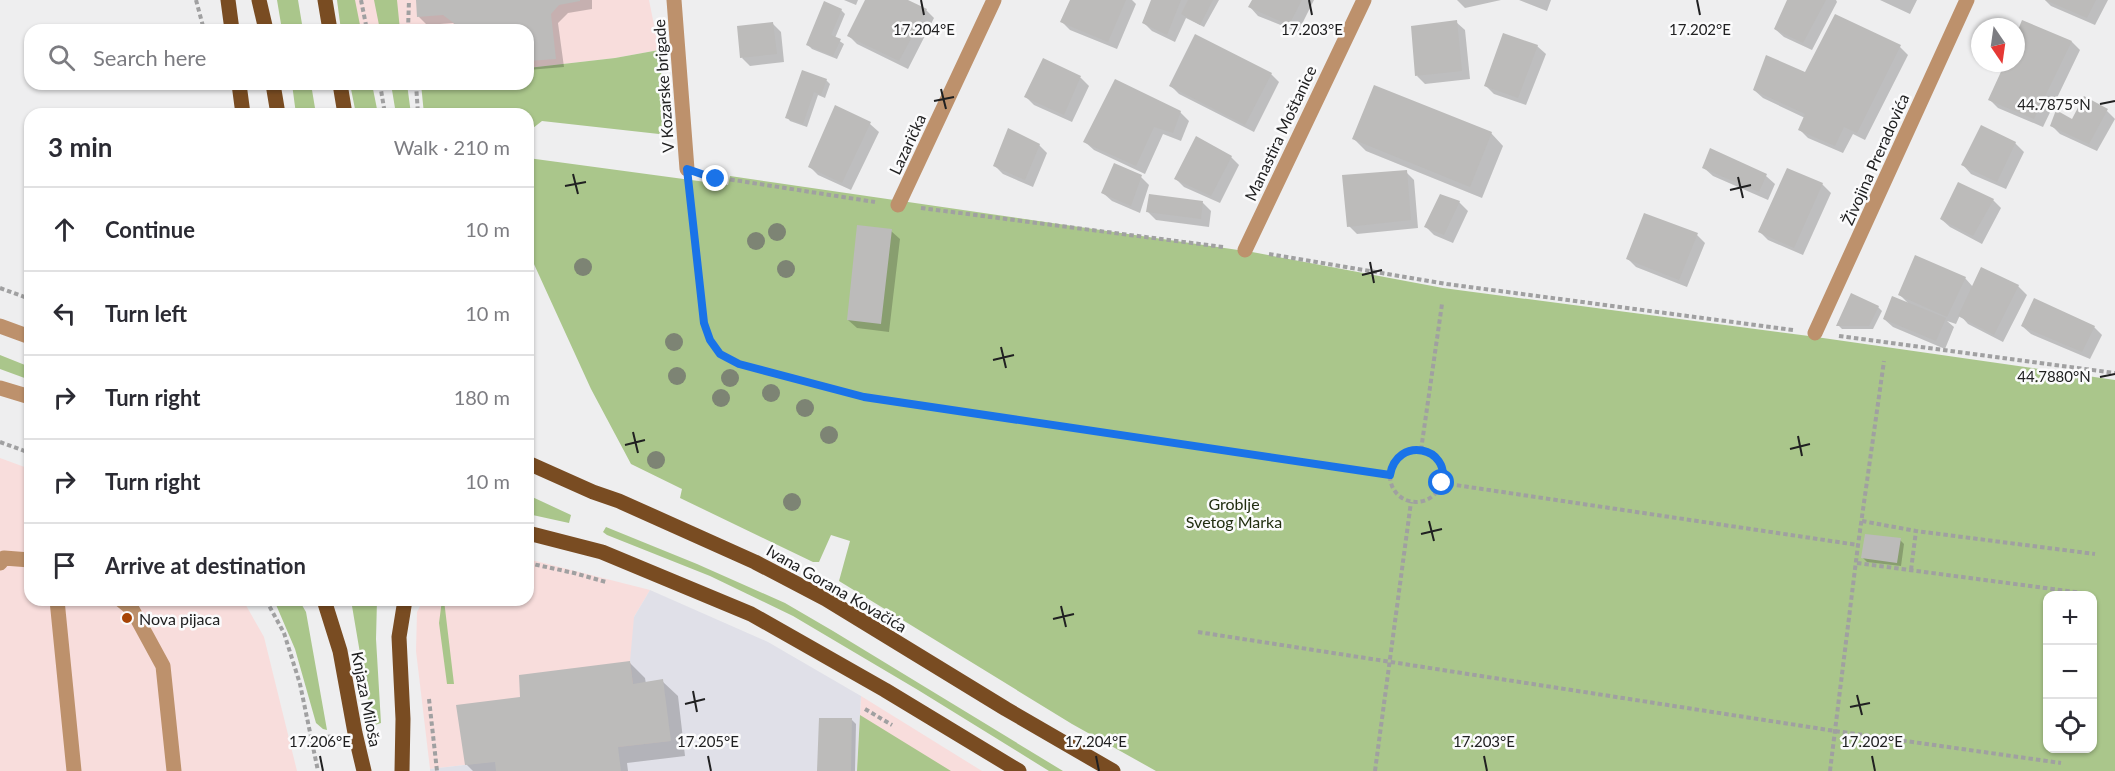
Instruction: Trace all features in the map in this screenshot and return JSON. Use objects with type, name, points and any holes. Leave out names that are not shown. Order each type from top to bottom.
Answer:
[{"type":"main road","points":[[228,0],[231,24]]},
{"type":"main road","points":[[259,0],[265,24]]},
{"type":"main road","points":[[325,0],[329,24]]},
{"type":"main road","points":[[240,90],[242,108]]},
{"type":"main road","points":[[274,90],[277,108]]},
{"type":"main road","points":[[341,90],[344,108]]},
{"type":"main road","name":"Ivana Gorana Kovačića","points":[[534,467],[620,501],[765,567],[826,599],[1006,709],[1113,771]]},
{"type":"main road","points":[[534,535],[602,552],[752,614],[885,690],[1019,771]]},
{"type":"main road","name":"Knjaza Miloša","points":[[326,606],[340,651],[364,771]]},
{"type":"main road","name":"Knjaza Miloša","points":[[402,771],[403,719],[399,637],[404,606]]},
{"type":"street","name":"V Kozarske brigade","points":[[674,0],[687,169]]},
{"type":"street","name":"Lazarička","points":[[898,205],[994,0]]},
{"type":"street","name":"Manastira Moštanice","points":[[1245,250],[1364,0]]},
{"type":"street","name":"Živojina Preradovića","points":[[1815,333],[1967,0]]},
{"type":"street","points":[[0,326],[24,335]]},
{"type":"street","points":[[0,388],[24,395]]},
{"type":"street","points":[[0,563],[4,558],[24,560]]},
{"type":"street","points":[[58,606],[74,771]]},
{"type":"street","points":[[128,606],[163,666],[174,771]]},
{"type":"path","points":[[196,0],[202,24]]},
{"type":"path","points":[[361,0],[366,24]]},
{"type":"path","points":[[408,24],[409,0]]},
{"type":"path","points":[[381,90],[384,108]]},
{"type":"path","points":[[416,90],[418,108]]},
{"type":"path","points":[[1390,475],[864,397],[739,364],[720,354],[710,340],[704,323],[687,169],[716,179],[1245,250],[1447,284],[2115,374]]},
{"type":"path","points":[[0,288],[24,297]]},
{"type":"path","points":[[1421,450],[1442,304]]},
{"type":"path","points":[[1830,771],[1884,361]]},
{"type":"path","points":[[0,442],[24,451]]},
{"type":"path","points":[[1410,450],[1421,450],[1434,456],[1439,462],[1442,470],[1442,483],[1436,494],[1429,500],[1411,502],[1398,495],[1390,483],[1390,475],[1391,466],[1402,454],[1410,450]]},
{"type":"path","points":[[1442,483],[1858,545]]},
{"type":"path","points":[[1376,771],[1411,502]]},
{"type":"path","points":[[1862,521],[1916,531],[2095,554]]},
{"type":"path","points":[[1911,570],[1916,531]]},
{"type":"path","points":[[1857,563],[2068,591]]},
{"type":"path","points":[[534,564],[614,585]]},
{"type":"path","points":[[269,606],[284,633],[300,684],[318,771]]},
{"type":"path","points":[[1198,632],[1836,731],[2061,763]]},
{"type":"path","points":[[858,705],[898,729]]},
{"type":"path","points":[[431,723],[437,771]]},
{"type":"path","points":[[313,739],[328,737]]},
{"type":"shaded area","points":[[337,0],[649,0],[659,50],[615,58],[534,67],[534,24],[340,24]]},
{"type":"shaded area","name":"Nova pijaca","points":[[0,458],[24,467],[24,606],[246,606],[264,637],[297,771],[0,771]]},
{"type":"shaded area","points":[[534,561],[650,590],[634,617],[671,741],[430,769],[416,651],[417,612],[420,606],[534,606]]},
{"type":"shaded area","points":[[650,590],[768,642],[861,696],[857,771],[430,771],[430,769],[670,741],[633,684],[630,661],[634,617]]},
{"type":"shaded area","points":[[861,696],[982,771],[857,771]]},
{"type":"green space","points":[[277,0],[298,0],[302,24],[281,24]]},
{"type":"green space","points":[[337,0],[355,0],[360,24],[340,24]]},
{"type":"green space","points":[[374,0],[397,0],[399,24],[379,24]]},
{"type":"green space","points":[[659,50],[666,125],[659,134],[542,121],[534,127],[534,108],[423,108],[422,90],[534,90],[534,67],[615,58]]},
{"type":"green space","points":[[293,90],[312,90],[315,108],[295,108]]},
{"type":"green space","points":[[351,90],[373,90],[377,108],[355,108]]},
{"type":"green space","points":[[392,90],[408,90],[410,108],[395,108]]},
{"type":"green space","name":"Groblje Svetog Marka","points":[[534,159],[728,185],[730,176],[1252,252],[1443,288],[1809,336],[2115,380],[2115,771],[1156,771],[1072,724],[839,581],[850,541],[831,535],[819,562],[813,562],[680,498],[682,489],[631,464],[591,389],[534,264]]},
{"type":"green space","points":[[0,355],[24,365],[24,378],[0,369]]},
{"type":"green space","points":[[534,498],[571,515],[569,523],[534,515]]},
{"type":"green space","points":[[606,527],[785,603],[1063,771],[1049,771],[793,616],[710,576],[607,535],[603,532]]},
{"type":"green space","points":[[277,606],[302,606],[306,612],[327,730],[316,723],[295,649]]},
{"type":"green space","points":[[352,606],[377,606],[376,639],[381,723],[372,724]]},
{"type":"green space","points":[[441,606],[445,606],[454,684],[447,684],[439,623]]},
{"type":"green space","points":[[860,715],[951,771],[857,771]]},
{"type":"building","points":[[416,0],[580,0],[559,5],[551,14],[556,59],[534,61],[534,24],[455,24],[443,15],[417,17]]},
{"type":"building","points":[[865,0],[908,0],[927,9],[899,61],[847,36]]},
{"type":"building","points":[[1070,0],[1126,0],[1108,42],[1060,22]]},
{"type":"building","points":[[1151,0],[1181,0],[1167,35],[1142,23]]},
{"type":"building","points":[[1188,0],[1213,0],[1200,25],[1181,14]]},
{"type":"building","points":[[1252,0],[1302,0],[1289,25],[1248,7]]},
{"type":"building","points":[[1787,0],[1826,0],[1803,43],[1774,29]]},
{"type":"building","points":[[2045,0],[2096,0],[2087,18]]},
{"type":"building","points":[[824,1],[842,9],[831,35],[841,39],[833,56],[806,45]]},
{"type":"building","points":[[1835,14],[1901,45],[1857,133],[1844,127],[1835,146],[1798,130],[1805,114],[1753,90],[1766,55],[1805,72]]},
{"type":"building","points":[[1457,20],[1462,71],[1415,76],[1411,26]]},
{"type":"building","points":[[2025,21],[2072,41],[2034,119],[1988,100],[2001,72],[2025,72]]},
{"type":"building","points":[[773,22],[777,54],[740,58],[737,26]]},
{"type":"building","points":[[1503,33],[1538,45],[1518,98],[1484,86]]},
{"type":"building","points":[[1195,34],[1272,73],[1245,125],[1169,86]]},
{"type":"building","points":[[1043,58],[1081,76],[1064,115],[1024,97]]},
{"type":"building","points":[[802,70],[827,79],[821,95],[814,92],[803,124],[785,118]]},
{"type":"building","points":[[1115,79],[1181,111],[1173,133],[1154,127],[1136,166],[1083,142]]},
{"type":"building","points":[[1374,85],[1492,132],[1470,187],[1352,139]]},
{"type":"building","points":[[2084,96],[2108,109],[2089,144],[2050,126],[2056,110],[2072,119]]},
{"type":"building","points":[[835,105],[871,122],[842,183],[808,167]]},
{"type":"building","points":[[1981,125],[2016,142],[1997,182],[1961,165]]},
{"type":"building","points":[[1008,128],[1040,144],[1025,180],[993,166]]},
{"type":"building","points":[[1196,136],[1232,156],[1211,196],[1174,179]]},
{"type":"building","points":[[1710,148],[1767,174],[1759,192],[1702,168]]},
{"type":"building","points":[[1114,163],[1142,175],[1131,206],[1101,193]]},
{"type":"building","points":[[1787,168],[1823,183],[1794,248],[1758,232]]},
{"type":"building","points":[[1407,170],[1411,220],[1347,227],[1342,175]]},
{"type":"building","points":[[1958,182],[1994,199],[1973,236],[1940,219]]},
{"type":"building","points":[[1149,194],[1203,201],[1201,219],[1146,212]]},
{"type":"building","points":[[1440,194],[1460,201],[1444,235],[1424,227]]},
{"type":"building","points":[[1644,213],[1698,233],[1679,280],[1626,259]]},
{"type":"building","points":[[857,225],[892,229],[881,324],[847,320]]},
{"type":"building","points":[[1915,255],[1966,277],[1947,317],[1898,295]]},
{"type":"building","points":[[1981,267],[2019,285],[1994,335],[1958,316]]},
{"type":"building","points":[[1851,293],[1879,306],[1869,326],[1836,326]]},
{"type":"building","points":[[1892,296],[1946,318],[1936,341],[1883,319]]},
{"type":"building","points":[[2034,298],[2095,326],[2082,352],[2021,326]]},
{"type":"building","points":[[1865,534],[1901,538],[1897,563],[1861,558]]},
{"type":"building","points":[[630,661],[633,684],[663,679],[671,741],[618,747],[621,771],[496,771],[495,762],[465,765],[456,705],[520,697],[519,675]]},
{"type":"building","points":[[819,718],[852,718],[851,771],[817,771]]},
{"type":"place","name":"Nova pijaca","points":[[127,618]]},
{"type":"route","points":[[716,179],[687,169],[704,323],[710,340],[720,354],[739,364],[864,397],[1390,475],[1391,466],[1396,459],[1410,450],[1418,449],[1426,451],[1439,462],[1442,470],[1442,483]]}]
